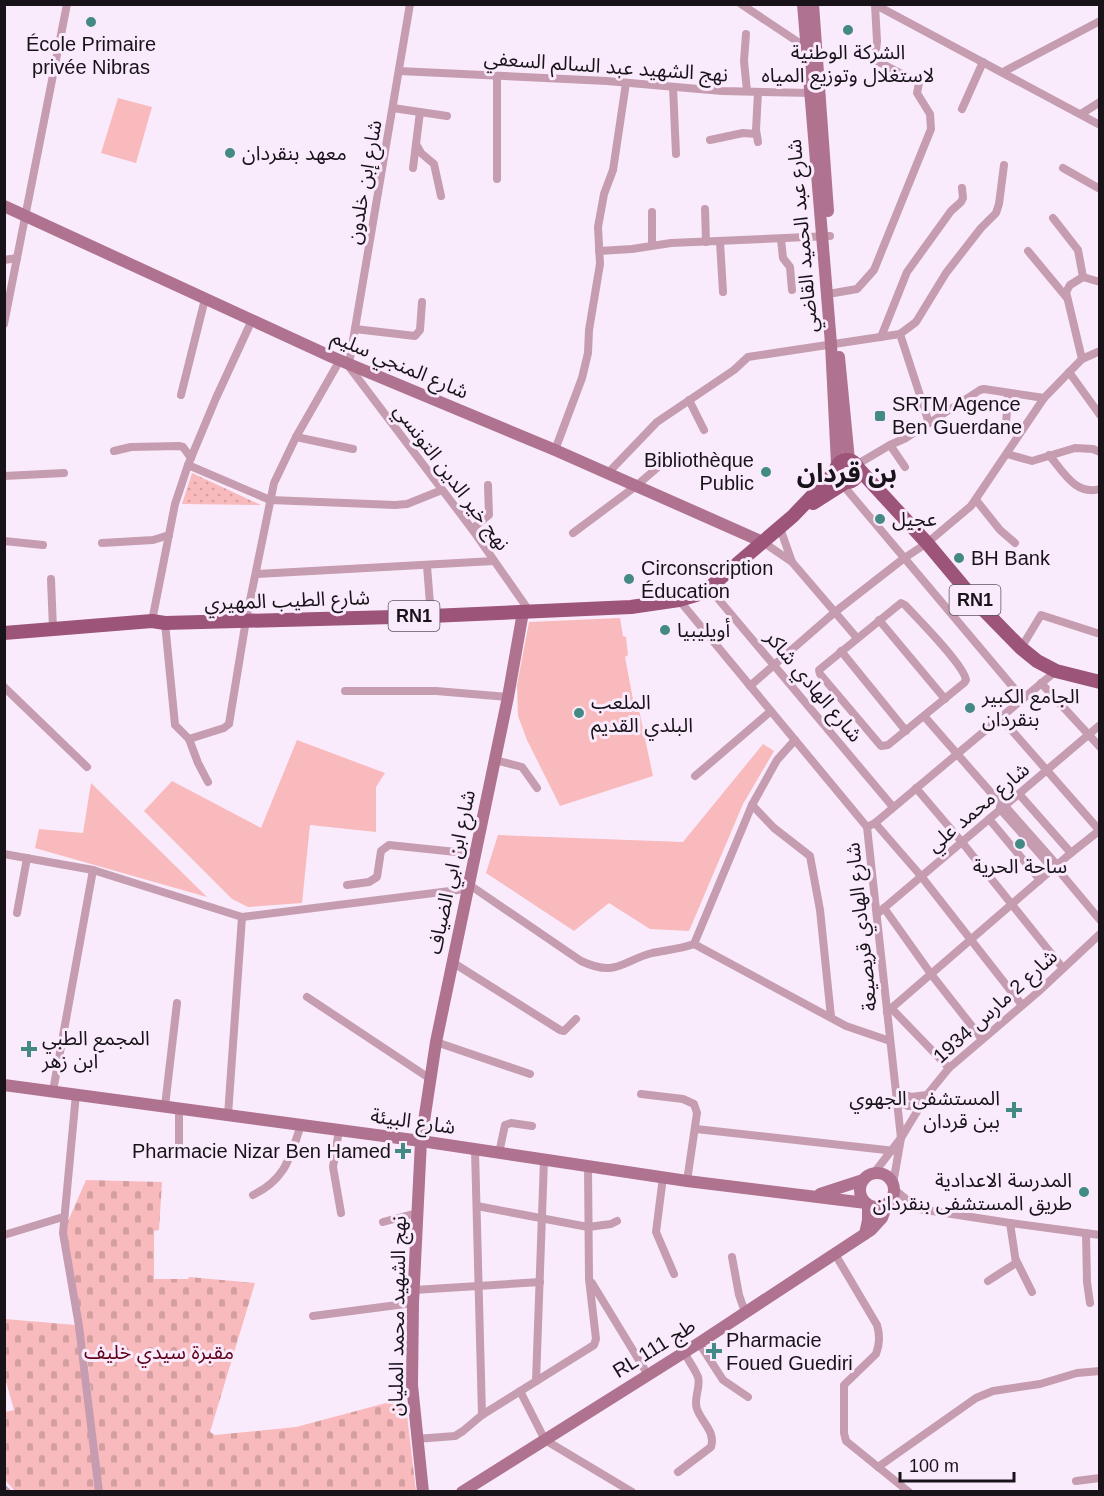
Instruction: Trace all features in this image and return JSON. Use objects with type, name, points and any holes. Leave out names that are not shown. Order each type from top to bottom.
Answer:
[{"type":"main road","name":"RN1","points":[[847,472],[874,484],[978,604],[1037,662],[1056,670],[1100,682]]},
{"type":"main road","name":"شارع الطيب المهيري","points":[[4,633],[159,622],[430,616],[631,607],[679,600],[709,588],[847,472]]},
{"type":"street","points":[[4,324],[67,4]]},
{"type":"street","name":"شارع إبن خلدون","points":[[345,362],[355,329],[410,4]]},
{"type":"street","points":[[741,4],[807,48]]},
{"type":"street","name":"شارع عبد الحميد القاضي","points":[[803,4],[807,48],[815,93]]},
{"type":"street","name":"شارع عبد الحميد القاضي","points":[[813,4],[815,93],[834,343],[847,472]]},
{"type":"street","points":[[874,5],[1100,125]]},
{"type":"street","points":[[834,292],[857,289],[874,270],[931,129],[930,114],[917,93],[918,83],[875,60],[877,41],[874,5]]},
{"type":"street","points":[[1003,72],[1100,21]]},
{"type":"street","points":[[746,34],[744,61],[747,91]]},
{"type":"street","points":[[962,109],[983,62]]},
{"type":"street","name":"نهج الشهيد عبد السالم السعفي","points":[[399,71],[758,92],[815,93]]},
{"type":"street","points":[[496,178],[497,76]]},
{"type":"street","points":[[555,450],[582,378],[588,353],[600,264],[598,226],[604,194],[613,171],[626,83]]},
{"type":"street","points":[[673,87],[676,154]]},
{"type":"street","points":[[710,140],[742,133],[757,138],[758,92]]},
{"type":"street","points":[[1081,114],[1100,102]]},
{"type":"street","points":[[393,108],[447,116]]},
{"type":"street","points":[[413,168],[420,112]]},
{"type":"street","points":[[416,144],[426,158],[434,164],[441,196]]},
{"type":"street","points":[[608,473],[657,422],[748,357],[900,334],[916,322],[946,273],[997,211],[1004,165]]},
{"type":"street","points":[[1063,168],[1100,189]]},
{"type":"street","points":[[881,337],[907,272],[951,211],[961,202],[962,188]]},
{"type":"street","name":"شارع المنجي سليم","points":[[4,206],[345,362],[555,450],[763,542]]},
{"type":"street","points":[[705,209],[706,242]]},
{"type":"street","points":[[652,212],[652,245]]},
{"type":"street","points":[[1053,218],[1077,250],[1083,277]]},
{"type":"street","points":[[599,251],[652,245],[826,237]]},
{"type":"street","name":"شارع عبد الحميد القاضي","points":[[826,237],[834,292],[834,343]]},
{"type":"street","points":[[782,239],[783,258],[790,267],[792,290]]},
{"type":"street","points":[[720,242],[723,292]]},
{"type":"street","points":[[1028,250],[1067,298]]},
{"type":"street","points":[[4,260],[18,258]]},
{"type":"street","points":[[1082,359],[1066,292],[1070,285],[1083,277],[1100,282]]},
{"type":"street","points":[[181,395],[205,299]]},
{"type":"street","points":[[355,329],[415,336],[420,330],[422,302]]},
{"type":"street","points":[[208,782],[189,739],[175,725],[159,622],[175,504],[190,461],[252,320]]},
{"type":"street","points":[[900,334],[928,423]]},
{"type":"street","points":[[750,686],[835,612],[927,543],[976,500],[1044,398],[1082,359],[1100,351]]},
{"type":"street","points":[[189,739],[224,728],[228,724],[274,483],[296,437],[345,362]]},
{"type":"street","name":"نهج خير الدين التونسي","points":[[345,362],[472,529],[527,612]]},
{"type":"street","points":[[1069,372],[1100,415]]},
{"type":"street","points":[[1023,699],[903,559],[847,472],[890,445],[906,438],[980,390],[1044,398]]},
{"type":"street","points":[[1006,425],[1008,393]]},
{"type":"street","points":[[689,400],[704,430]]},
{"type":"street","points":[[296,437],[353,449]]},
{"type":"street","points":[[890,445],[905,467]]},
{"type":"street","points":[[114,451],[131,447],[183,447],[190,461],[270,500],[395,505],[408,504],[442,490]]},
{"type":"street","points":[[1007,454],[1027,461],[1075,448],[1093,449],[1100,452]]},
{"type":"street","points":[[1049,455],[1074,485],[1091,492],[1100,489]]},
{"type":"street","points":[[573,533],[636,486],[665,461]]},
{"type":"street","points":[[4,476],[64,473]]},
{"type":"street","points":[[472,529],[489,515],[488,484]]},
{"type":"street","points":[[976,500],[1000,530],[1015,543]]},
{"type":"street","points":[[780,528],[792,562]]},
{"type":"street","points":[[102,543],[153,540],[169,535]]},
{"type":"street","points":[[4,541],[43,545]]},
{"type":"street","points":[[763,542],[792,562],[857,638]]},
{"type":"street","points":[[257,574],[494,561]]},
{"type":"street","points":[[427,566],[430,616]]},
{"type":"street","points":[[51,579],[53,629]]},
{"type":"street","name":"شارع الهادي شاكر","points":[[709,588],[893,807]]},
{"type":"street","name":"شارع الهادي قريصيعة","points":[[679,600],[795,740],[871,825],[901,1138]]},
{"type":"street","points":[[904,603],[966,676],[964,683],[945,699],[888,745],[881,746],[819,672],[820,668],[879,620],[899,604],[904,603]]},
{"type":"street","name":"شارع ابن ابي الضياف","points":[[421,1141],[429,1078],[452,962],[527,612]]},
{"type":"street","points":[[1022,648],[1041,615],[1100,634]]},
{"type":"street","points":[[879,620],[945,699]]},
{"type":"street","points":[[841,651],[906,731]]},
{"type":"street","points":[[1022,1005],[921,876],[871,825],[1056,670]]},
{"type":"street","points":[[1041,683],[1100,747]]},
{"type":"street","points":[[4,687],[87,767]]},
{"type":"street","points":[[345,691],[436,691],[508,697]]},
{"type":"street","points":[[695,776],[771,711]]},
{"type":"street","points":[[924,716],[1100,920]]},
{"type":"street","points":[[949,1068],[889,1010],[1099,831],[1000,717]]},
{"type":"street","name":"شارع محمد علي","points":[[880,911],[1100,725]]},
{"type":"street","points":[[694,945],[752,805],[777,760],[795,740]]},
{"type":"street","points":[[495,760],[522,767],[537,788]]},
{"type":"street","points":[[916,788],[962,841],[1062,967]]},
{"type":"street","points":[[1019,794],[1071,853]]},
{"type":"street","points":[[752,805],[774,828],[810,856],[820,910],[831,1017]]},
{"type":"street","points":[[989,819],[1040,880]]},
{"type":"street","points":[[347,885],[369,882],[377,877],[381,851],[389,845],[475,854]]},
{"type":"street","points":[[4,854],[93,870],[243,917],[468,888],[479,890],[581,962],[598,968],[616,969],[652,954],[694,945],[846,1026],[890,1041]]},
{"type":"street","points":[[17,913],[27,858]]},
{"type":"street","points":[[53,1091],[93,870]]},
{"type":"street","points":[[880,911],[982,1039]]},
{"type":"street","points":[[228,1115],[243,917]]},
{"type":"street","name":"شارع 2 مارس 1934","points":[[901,1138],[927,1095],[949,1068],[1100,934]]},
{"type":"street","points":[[452,962],[560,1030],[568,1029],[576,1018]]},
{"type":"street","points":[[307,997],[429,1078]]},
{"type":"street","points":[[165,1106],[177,1003]]},
{"type":"street","points":[[436,1042],[530,1074]]},
{"type":"street","name":"شارع البيئة","points":[[4,1085],[421,1141],[687,1181],[867,1204]]},
{"type":"street","points":[[896,1091],[911,1097],[927,1095]]},
{"type":"street","points":[[76,1094],[63,1233],[79,1326],[99,1491]]},
{"type":"street","points":[[641,1094],[690,1101],[697,1109],[687,1181]]},
{"type":"street","points":[[897,1102],[908,1106],[920,1106]]},
{"type":"street","points":[[179,1108],[179,1154]]},
{"type":"street","points":[[499,1153],[505,1125],[511,1123],[532,1126]]},
{"type":"street","points":[[253,1195],[267,1188],[283,1171],[301,1125]]},
{"type":"street","points":[[696,1129],[895,1151]]},
{"type":"street","points":[[339,1130],[333,1167],[341,1213]]},
{"type":"street","points":[[887,1204],[891,1200],[893,1187],[895,1151],[901,1138]]},
{"type":"street","name":"نهج الشهيد محمد المليان","points":[[421,1141],[413,1303],[412,1384],[423,1491]]},
{"type":"street","points":[[475,1150],[482,1415]]},
{"type":"street","points":[[895,1151],[861,1184],[860,1195],[867,1204],[875,1207],[887,1204],[1100,1235]]},
{"type":"street","points":[[536,1381],[544,1160]]},
{"type":"street","points":[[416,1439],[455,1436],[482,1415],[594,1345],[596,1332],[589,1279],[588,1166]]},
{"type":"street","points":[[816,1196],[868,1176],[885,1175],[893,1187],[919,1209]]},
{"type":"street","points":[[663,1177],[656,1232],[674,1274]]},
{"type":"street","points":[[865,1234],[868,1220],[867,1204]]},
{"type":"street","name":"RL طج 111","points":[[462,1491],[699,1343],[865,1234],[882,1218],[887,1204]]},
{"type":"street","points":[[477,1206],[588,1227],[617,1221]]},
{"type":"street","points":[[383,1222],[417,1213]]},
{"type":"street","points":[[4,1235],[63,1217]]},
{"type":"street","points":[[1010,1223],[1016,1260],[1032,1292]]},
{"type":"street","points":[[1086,1233],[1090,1303]]},
{"type":"street","points":[[835,1254],[879,1332],[879,1348],[876,1354],[844,1385],[843,1433],[846,1441],[909,1491]]},
{"type":"street","points":[[732,1257],[739,1295],[745,1312]]},
{"type":"street","points":[[988,1281],[1014,1265],[1016,1260]]},
{"type":"street","points":[[589,1279],[648,1375]]},
{"type":"street","points":[[414,1290],[540,1282]]},
{"type":"street","points":[[313,1316],[413,1303]]},
{"type":"street","points":[[699,1343],[723,1380],[748,1397]]},
{"type":"street","points":[[678,1472],[711,1447],[713,1442],[695,1403],[698,1377],[684,1352]]},
{"type":"street","points":[[878,1467],[984,1394],[1041,1384],[1077,1373],[1100,1371]]},
{"type":"street","points":[[520,1391],[545,1440],[632,1491]]},
{"type":"street","points":[[1076,1481],[1100,1478]]},
{"type":"green space","points":[[118,98],[152,107],[136,163],[101,153]]},
{"type":"green space","points":[[192,473],[261,505],[182,504]]},
{"type":"green space","name":"الملعب البلدي القديم","points":[[620,618],[623,636],[626,637],[628,655],[625,657],[635,710],[639,710],[653,776],[560,806],[527,740],[518,716],[517,685],[529,622]]},
{"type":"green space","points":[[297,740],[385,773],[376,787],[376,832],[310,825],[302,903],[248,907],[232,899],[144,811],[172,781],[261,828]]},
{"type":"green space","points":[[763,744],[774,751],[743,804],[689,931],[650,929],[609,903],[574,931],[486,873],[498,835],[683,842]]},
{"type":"green space","points":[[91,783],[207,897],[35,848],[39,829],[83,833]]},
{"type":"green space","name":"مقبرة سيدي خليف","points":[[86,1180],[162,1182],[159,1230],[154,1231],[154,1279],[188,1279],[189,1277],[255,1283],[210,1432],[215,1435],[296,1427],[405,1398],[416,1491],[102,1491],[87,1356],[65,1228]]},
{"type":"green space","name":"مقبرة سيدي خليف","points":[[5,1319],[76,1325],[96,1491],[15,1491],[5,1480],[5,1412],[14,1410],[5,1378]]},
{"type":"place","name":"École Primaire privée Nibras","points":[[91,22]]},
{"type":"place","name":"الشركة الوطنية لاستغلال وتوزيع المياه","points":[[848,30]]},
{"type":"place","name":"معهد بنقردان","points":[[230,153]]},
{"type":"place","name":"SRTM Agence Ben Guerdane","points":[[880,416]]},
{"type":"place","name":"Bibliothèque Public","points":[[766,472]]},
{"type":"place","name":"عجيل","points":[[880,519]]},
{"type":"place","name":"BH Bank","points":[[959,558]]},
{"type":"place","name":"Circonscription Éducation","points":[[629,579]]},
{"type":"place","name":"أويليبيا","points":[[665,630]]},
{"type":"place","name":"الجامع الكبير بنقردان","points":[[970,708]]},
{"type":"place","name":"الملعب البلدي القديم","points":[[579,713]]},
{"type":"place","name":"ساحة الحرية","points":[[1020,844]]},
{"type":"place","name":"المجمع الطبي ابن زهر","points":[[29,1049]]},
{"type":"place","name":"المستشفى الجهوي ببن قردان","points":[[1014,1110]]},
{"type":"place","name":"Pharmacie Nizar Ben Hamed","points":[[403,1151]]},
{"type":"place","name":"المدرسة الاعدادية طريق المستشفى بنقردان","points":[[1084,1192]]},
{"type":"place","name":"Pharmacie Foued Guediri","points":[[714,1351]]},
{"type":"district","name":"بن قردان","points":[[847,473]]}]
